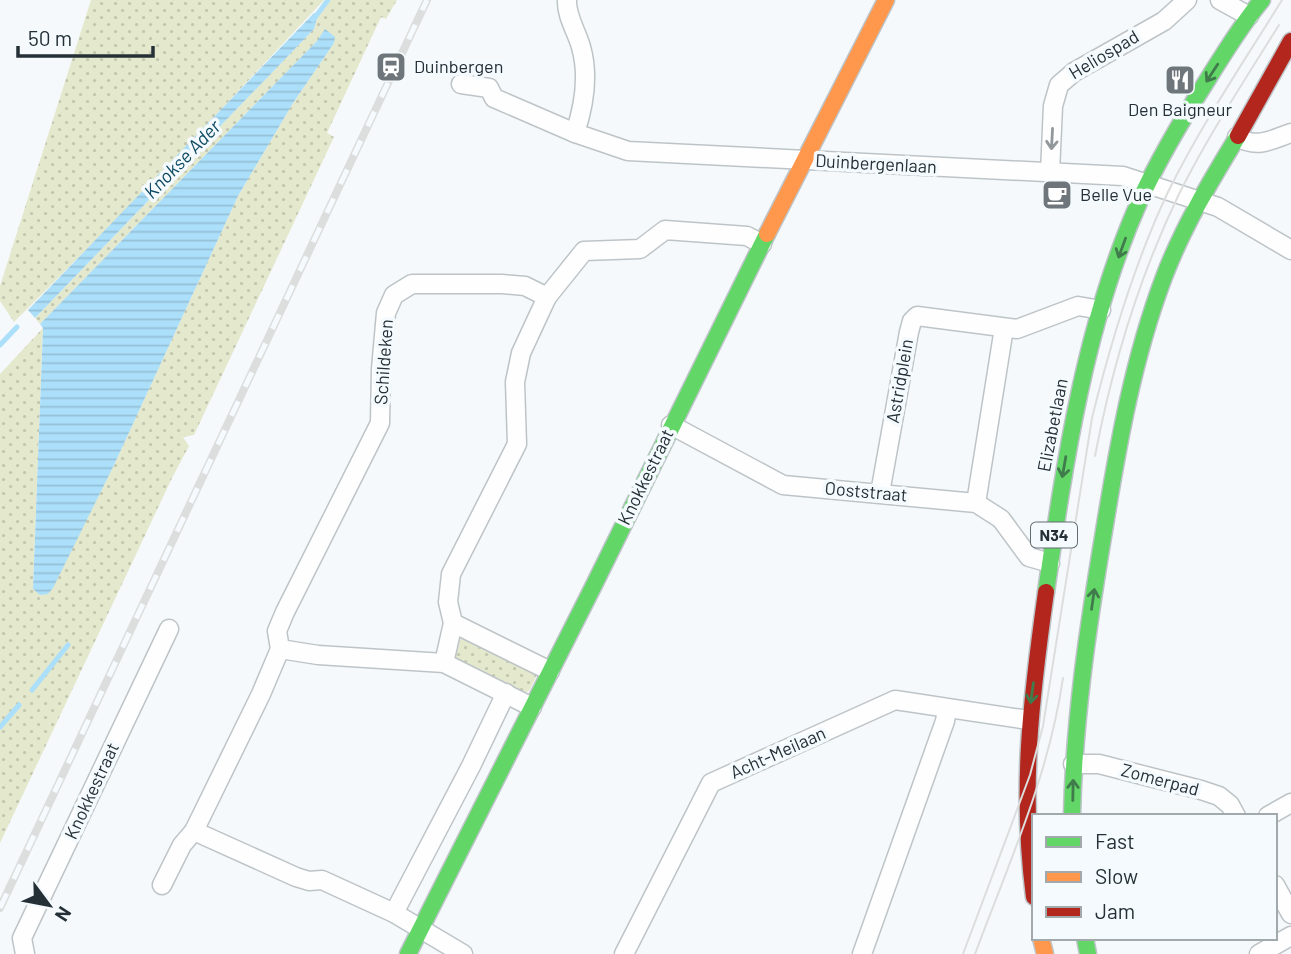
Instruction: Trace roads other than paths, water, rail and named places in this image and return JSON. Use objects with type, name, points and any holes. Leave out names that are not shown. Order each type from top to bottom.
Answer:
[{"type":"main road","name":"Knokkestraat","points":[[408,954],[886,0]]},
{"type":"main road","name":"Elizabetlaan","points":[[1032,880],[1025,822],[1024,770],[1028,720],[1075,407],[1101,310],[1122,248],[1148,185],[1197,97],[1248,16],[1262,0]]},
{"type":"main road","name":"N34","points":[[1072,814],[1073,764],[1083,666],[1122,424],[1135,365],[1179,243],[1200,200],[1277,71],[1291,41]]},
{"type":"street","points":[[567,0],[567,8],[582,49],[586,80],[575,133]]},
{"type":"street","name":"Heliospad","points":[[1050,172],[1053,106],[1059,85],[1065,78],[1164,21],[1187,0]]},
{"type":"street","points":[[1220,0],[1248,16]]},
{"type":"street","name":"Duinbergenlaan","points":[[461,84],[489,88],[494,98],[575,133],[628,151],[1123,176],[1218,206],[1291,250]]},
{"type":"street","points":[[1237,136],[1260,144],[1291,132]]},
{"type":"street","points":[[444,663],[453,623],[448,603],[450,574],[517,444],[515,382],[521,353],[547,297],[584,251],[640,249],[665,230],[747,236],[762,244]]},
{"type":"street","name":"Schildeken","points":[[162,885],[182,845],[194,831],[261,694],[280,649],[277,631],[285,612],[380,423],[386,313],[394,295],[412,284],[502,284],[525,286],[547,297]]},
{"type":"street","name":"Astridplein","points":[[880,494],[912,321],[917,316],[1017,330],[1078,306],[1101,310]]},
{"type":"street","points":[[1004,328],[976,503],[1000,519],[1029,557],[1050,563]]},
{"type":"street","name":"Ooststraat","points":[[671,425],[783,485],[976,503]]},
{"type":"street","points":[[453,623],[550,671]]},
{"type":"street","name":"Knokkestraat","points":[[25,954],[22,938],[169,629]]},
{"type":"street","points":[[280,649],[318,655],[444,663],[532,707]]},
{"type":"street","points":[[394,913],[506,693]]},
{"type":"street","name":"Acht-Meilaan","points":[[624,954],[710,783],[895,700],[1028,720]]},
{"type":"street","points":[[862,954],[947,709]]},
{"type":"street","name":"Zomerpad","points":[[1073,764],[1099,764],[1201,790],[1219,796],[1230,805],[1235,814]]},
{"type":"street","points":[[1272,814],[1291,803]]},
{"type":"street","points":[[194,831],[296,877],[309,881],[322,880],[422,927],[463,954]]},
{"type":"street","points":[[1277,889],[1291,914]]},
{"type":"street","points":[[1259,954],[1291,936]]},
{"type":"water","points":[[314,13],[317,18],[314,29],[35,318],[28,310]]},
{"type":"water","points":[[325,29],[335,37],[334,43],[293,103],[238,196],[114,465],[53,588],[48,594],[40,595],[33,589],[43,328],[40,324],[317,41]]},
{"type":"waterway","name":"Knokse Ader","points":[[313,20],[328,0]]},
{"type":"waterway","name":"Knokse Ader","points":[[0,345],[17,327]]},
{"type":"waterway","points":[[32,690],[68,645]]},
{"type":"waterway","points":[[0,727],[19,705]]},
{"type":"tram line","points":[[963,954],[1030,775],[1043,726],[1092,418],[1124,303],[1144,247],[1181,167],[1282,0]]},
{"type":"tram line","points":[[1095,456],[1128,323],[1151,257],[1202,151],[1279,25]]},
{"type":"tram line","points":[[975,954],[1038,784],[1057,714],[1063,678]]},
{"type":"railway","points":[[0,908],[427,0]]},
{"type":"place","name":"Duinbergen","points":[[391,67]]},
{"type":"place","name":"Den Baigneur","points":[[1180,80]]},
{"type":"place","name":"Belle Vue","points":[[1057,195]]}]
